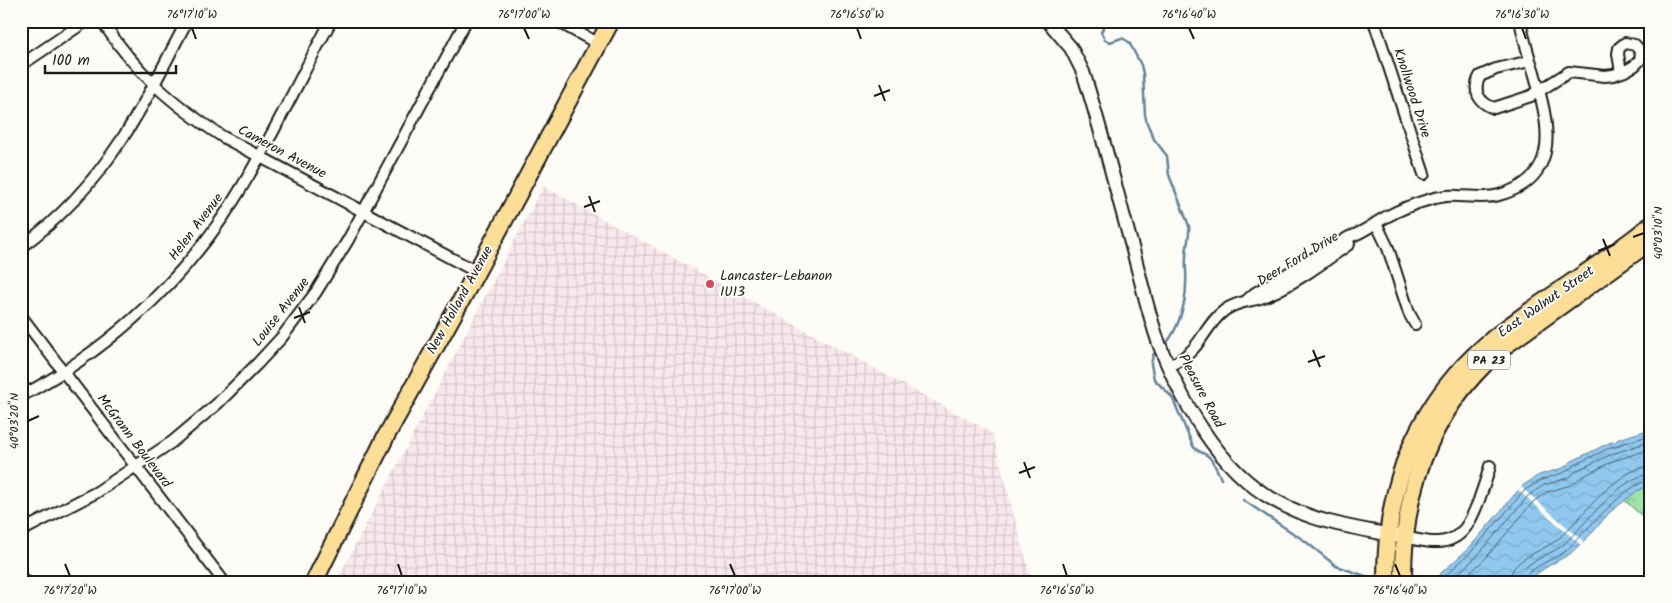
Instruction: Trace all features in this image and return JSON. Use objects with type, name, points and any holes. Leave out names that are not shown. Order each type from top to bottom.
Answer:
[{"type":"main road","name":"New Holland Avenue","points":[[314,582],[385,438],[611,21]]},
{"type":"main road","name":"East Walnut Street","points":[[1386,582],[1387,534],[1395,491],[1410,448],[1427,415],[1472,358],[1500,334],[1651,225]]},
{"type":"main road","name":"East Walnut Street","points":[[1403,582],[1404,537],[1411,495],[1425,454],[1442,418],[1462,388],[1481,367],[1508,344],[1651,241]]},
{"type":"street","points":[[21,65],[86,21]]},
{"type":"street","name":"Cameron Avenue","points":[[102,21],[130,59],[153,85],[171,101],[199,121],[223,137],[476,272]]},
{"type":"street","points":[[21,248],[50,223],[94,177],[123,137],[187,21]]},
{"type":"street","name":"Helen Avenue","points":[[21,396],[85,358],[108,340],[136,316],[180,271],[222,218],[259,156],[331,21]]},
{"type":"street","name":"Louise Avenue","points":[[21,531],[79,503],[172,442],[217,404],[276,344],[316,292],[363,212],[466,21]]},
{"type":"street","points":[[556,21],[599,44]]},
{"type":"street","name":"Pleasure Road","points":[[1048,21],[1071,48],[1083,72],[1158,341],[1169,366],[1209,439],[1239,473],[1261,492],[1287,507],[1319,520],[1428,542],[1440,542],[1451,540],[1461,534],[1472,519],[1490,466]]},
{"type":"street","name":"Knollwood Drive","points":[[1374,21],[1424,174]]},
{"type":"street","name":"Deer Ford Drive","points":[[1169,366],[1190,353],[1219,315],[1229,308],[1247,300],[1255,293],[1349,237],[1359,234],[1399,211],[1429,199],[1457,196],[1481,198],[1497,196],[1517,188],[1528,180],[1540,165],[1547,148],[1548,130],[1540,92],[1520,21]]},
{"type":"street","points":[[1530,61],[1484,73],[1480,76],[1477,81],[1477,93],[1482,103],[1494,108],[1531,96],[1569,72],[1605,76],[1621,72]]},
{"type":"street","points":[[1376,224],[1388,248],[1414,324]]},
{"type":"street","name":"McGrann Boulevard","points":[[21,316],[224,582]]},
{"type":"shaded area","points":[[543,186],[992,433],[1032,582],[336,582]]},
{"type":"green space","points":[[1651,461],[1651,514],[1643,517],[1602,480]]},
{"type":"water","points":[[1651,429],[1651,484],[1637,491],[1609,513],[1593,532],[1570,554],[1525,582],[1436,582],[1441,573],[1469,548],[1522,486],[1539,475],[1563,468],[1572,461],[1611,442]]},
{"type":"pier","points":[[1521,487],[1583,541],[1581,545],[1518,490]]},
{"type":"waterway","points":[[1107,21],[1101,32],[1105,40],[1110,42],[1122,38],[1129,42],[1141,65],[1147,123],[1154,139],[1167,156],[1169,175],[1189,226],[1186,253],[1185,300],[1174,332],[1165,345]]},
{"type":"waterway","points":[[1157,351],[1153,355],[1151,364],[1154,379],[1172,397],[1193,446],[1196,450],[1210,458],[1221,479]]},
{"type":"waterway","points":[[1243,500],[1305,541],[1336,566],[1371,578]]},
{"type":"place","name":"Lancaster-Lebanon IU13","points":[[710,284]]}]
